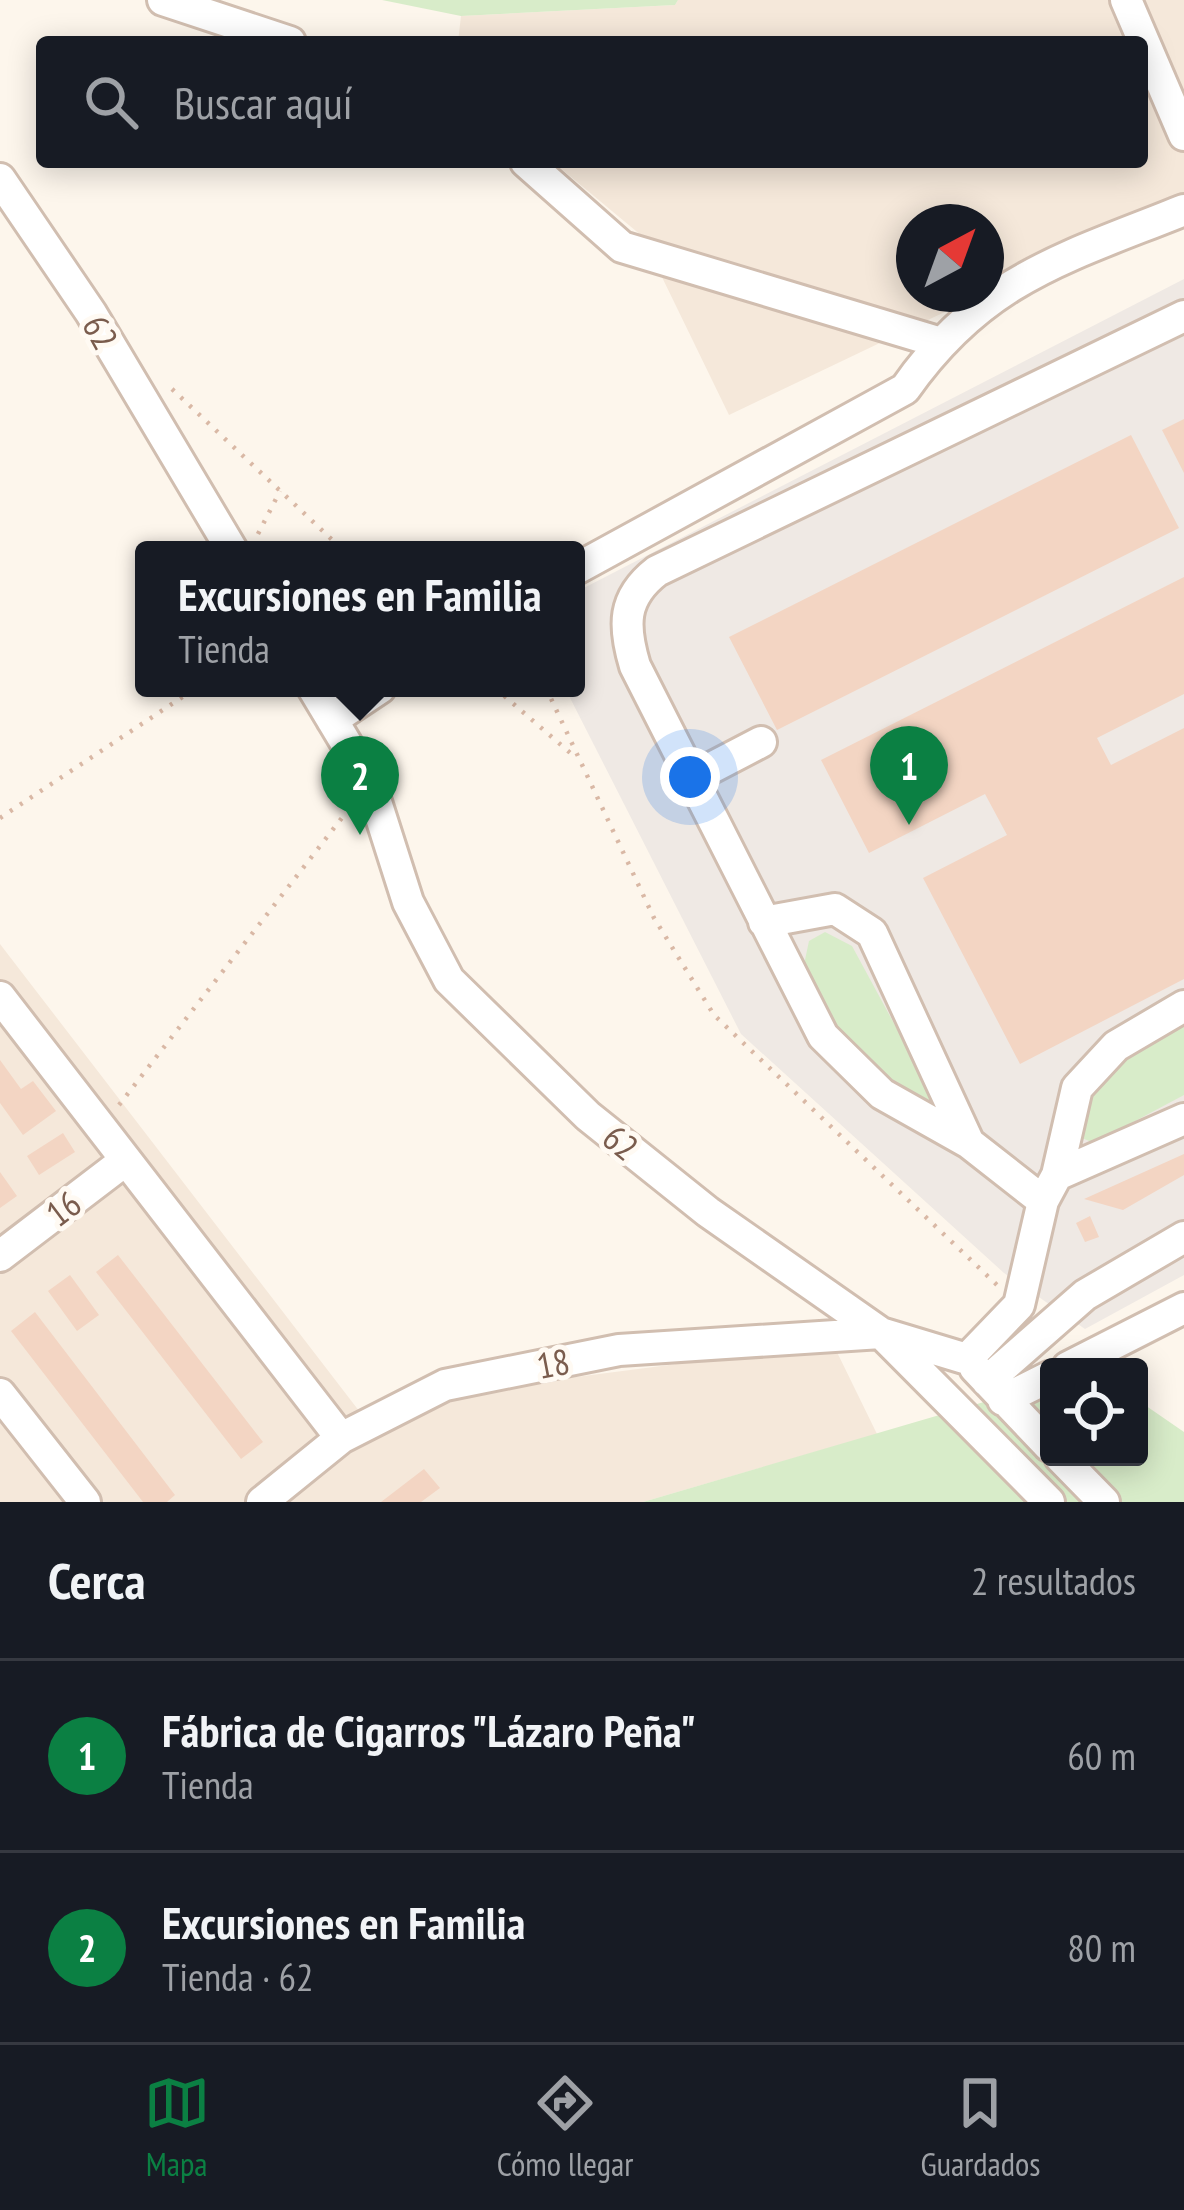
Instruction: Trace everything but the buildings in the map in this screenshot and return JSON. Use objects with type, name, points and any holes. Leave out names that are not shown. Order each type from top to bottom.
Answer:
[{"type":"street","points":[[163,0],[272,36]]},
{"type":"street","points":[[1126,0],[1141,36]]},
{"type":"street","points":[[1148,51],[1184,135]]},
{"type":"street","points":[[533,168],[622,247],[938,341]]},
{"type":"street","name":"62","points":[[0,179],[91,313],[227,541]]},
{"type":"street","points":[[585,564],[904,388],[938,341],[1020,277],[1184,210]]},
{"type":"street","points":[[1050,1188],[882,1094],[850,1067],[800,999],[627,640],[625,621],[641,583],[1184,316]]},
{"type":"street","name":"62","points":[[318,697],[370,783],[408,902],[449,980],[588,1116],[708,1213],[880,1333],[1049,1502]]},
{"type":"street","points":[[332,720],[366,697]]},
{"type":"street","points":[[692,778],[761,742]]},
{"type":"street","points":[[764,922],[836,909],[872,933],[969,1143]]},
{"type":"street","points":[[0,997],[340,1438]]},
{"type":"street","points":[[986,1380],[1019,1305],[1077,1088],[1116,1046],[1184,1006]]},
{"type":"street","points":[[1050,1188],[1184,1120]]},
{"type":"street","name":"16","points":[[0,1256],[126,1160]]},
{"type":"street","points":[[986,1380],[1085,1295],[1184,1238]]},
{"type":"street","points":[[1086,1358],[1184,1308]]},
{"type":"street","points":[[880,1333],[986,1380],[1040,1437]]},
{"type":"street","name":"18","points":[[262,1502],[340,1438],[445,1385],[619,1350],[880,1333]]},
{"type":"street","points":[[986,1380],[1040,1377]]},
{"type":"street","points":[[0,1394],[70,1497]]},
{"type":"street","points":[[1069,1466],[1104,1502]]},
{"type":"path","points":[[160,377],[334,541]]},
{"type":"path","points":[[254,541],[280,490]]},
{"type":"path","points":[[0,818],[182,697]]},
{"type":"path","points":[[506,697],[580,760]]},
{"type":"path","points":[[550,697],[654,918],[715,1015],[1019,1305]]},
{"type":"path","points":[[101,1128],[370,783]]},
{"type":"shaded area","points":[[678,0],[1184,0],[1184,216],[1004,288],[1004,204],[896,204],[896,312],[945,312],[729,415],[642,236],[560,168],[1148,168],[1148,36],[459,36],[461,16],[675,5]]},
{"type":"shaded area","points":[[1184,279],[1184,1275],[1085,1329],[1004,1273],[741,1034],[570,697],[585,697],[585,587]]},
{"type":"shaded area","points":[[0,944],[366,1420],[483,1389],[833,1344],[877,1434],[643,1502],[0,1502]]},
{"type":"green space","points":[[382,0],[678,0],[675,5],[461,16]]},
{"type":"green space","points":[[825,932],[852,946],[949,1125],[860,1063],[802,974],[809,941]]},
{"type":"green space","points":[[1184,1025],[1184,1095],[1094,1143],[1077,1136],[1087,1090],[1104,1071]]},
{"type":"green space","points":[[1040,1386],[1040,1466],[1148,1466],[1148,1407],[1184,1432],[1184,1502],[643,1502]]},
{"type":"place","name":"Fábrica de Cigarros \"Lázaro Peña\"","points":[[909,825]]},
{"type":"place","name":"Excursiones en Familia","points":[[360,835]]}]
